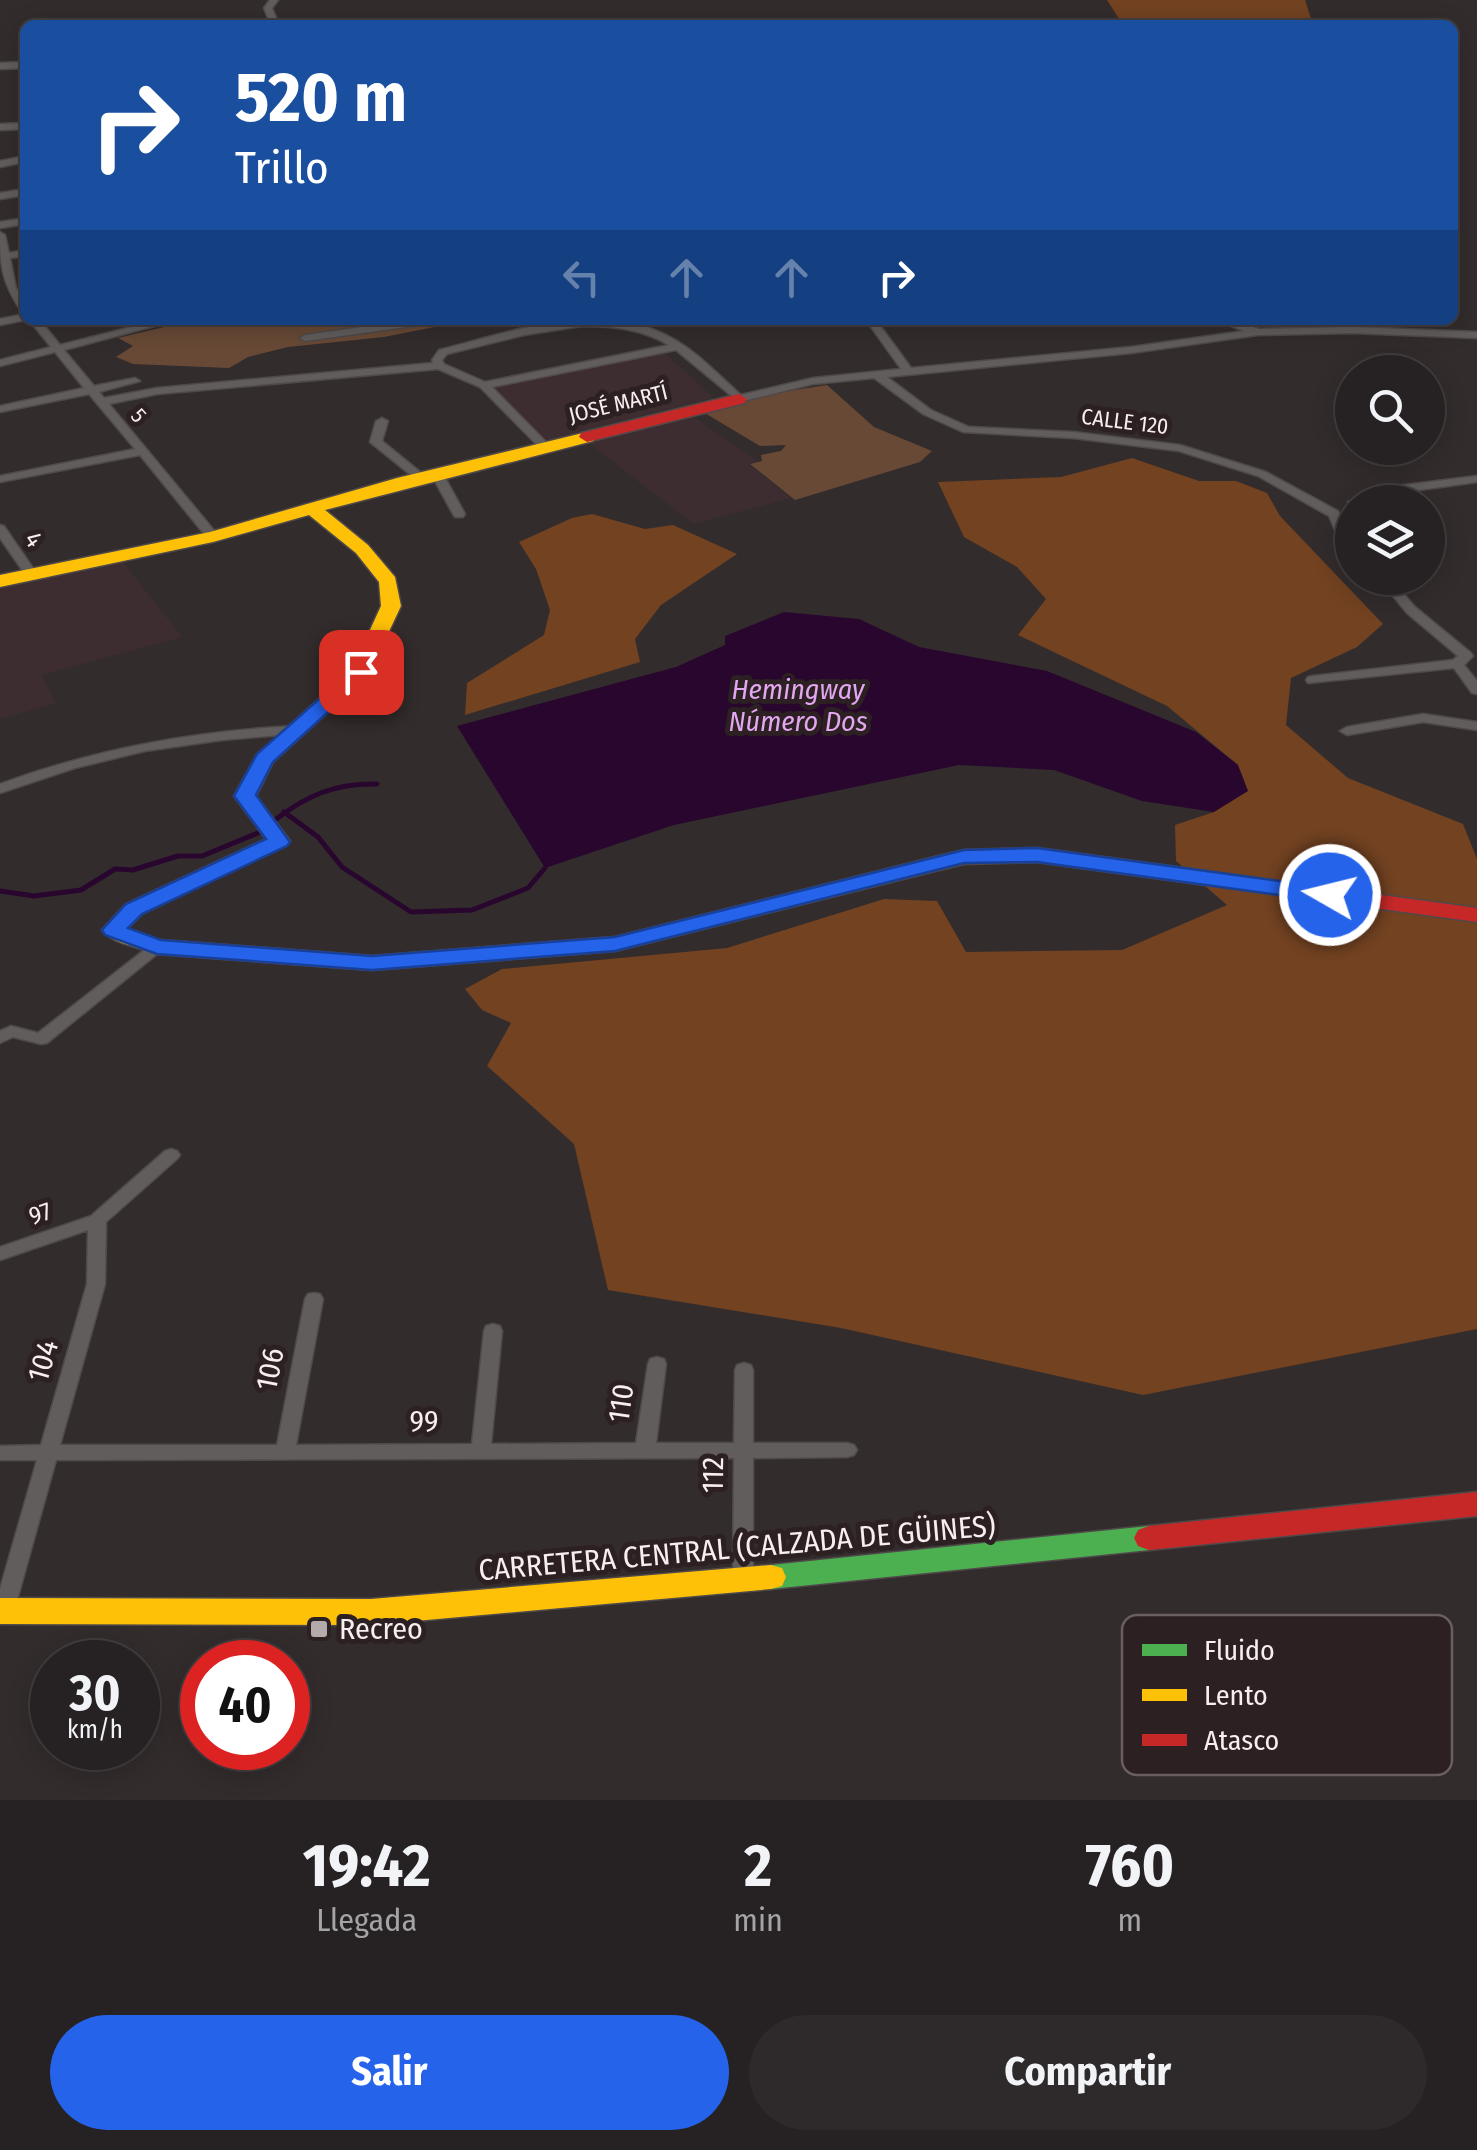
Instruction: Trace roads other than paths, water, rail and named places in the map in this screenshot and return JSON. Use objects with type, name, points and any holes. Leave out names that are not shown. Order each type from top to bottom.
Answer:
[{"type":"street","points":[[0,235],[5,289]]},
{"type":"street","name":"5","points":[[38,325],[213,536]]},
{"type":"street","points":[[0,364],[154,325]]},
{"type":"street","points":[[305,338],[399,325]]},
{"type":"street","points":[[537,325],[543,331]]},
{"type":"street","points":[[440,366],[437,360],[443,352],[570,325]]},
{"type":"street","points":[[633,325],[666,338],[739,399]]},
{"type":"street","points":[[875,325],[908,370]]},
{"type":"street","points":[[1237,325],[1258,332],[1352,330],[1477,335]]},
{"type":"street","name":"JOSÉ MARTÍ","points":[[0,581],[213,536],[429,476],[813,382],[1131,350],[1258,332]]},
{"type":"street","points":[[484,385],[676,347]]},
{"type":"street","points":[[100,402],[157,390],[440,366],[484,385],[546,447]]},
{"type":"street","name":"CALLE 120","points":[[877,375],[927,412],[967,430],[1073,435],[1180,448],[1262,474],[1334,514]]},
{"type":"street","points":[[0,409],[135,381]]},
{"type":"street","points":[[382,422],[376,442],[429,476],[459,514]]},
{"type":"street","points":[[0,480],[144,451]]},
{"type":"street","points":[[1434,485],[1477,479]]},
{"type":"street","points":[[314,509],[362,549],[388,581],[391,606],[361,672],[264,758],[245,796],[279,842],[134,909],[113,930],[157,947],[372,963],[615,944],[964,857],[1001,854],[1037,855],[1477,915]]},
{"type":"street","name":"4","points":[[0,530],[31,574]]},
{"type":"street","points":[[1398,595],[1467,658],[1477,690]]},
{"type":"street","points":[[1313,680],[1467,658]]},
{"type":"street","points":[[1347,732],[1423,718],[1477,726]]},
{"type":"street","points":[[0,789],[132,752],[234,732],[296,730]]},
{"type":"street","points":[[0,1038],[10,1032],[40,1040],[157,947]]},
{"type":"street","points":[[97,1220],[171,1155]]},
{"type":"street","name":"97","points":[[0,1254],[97,1220]]},
{"type":"street","name":"104","points":[[2,1612],[96,1284],[97,1220]]},
{"type":"street","name":"106","points":[[284,1451],[314,1299]]},
{"type":"street","points":[[481,1451],[493,1331]]},
{"type":"street","name":"110","points":[[645,1450],[657,1364]]},
{"type":"street","name":"112","points":[[744,1370],[744,1580]]},
{"type":"street","name":"99","points":[[0,1452],[847,1450]]},
{"type":"street","name":"CARRETERA CENTRAL (CALZADA DE GÜINES)","points":[[2,1612],[371,1612],[744,1580],[1477,1504]]},
{"type":"water","name":"Hemingway Número Dos","points":[[784,612],[859,619],[919,647],[1047,671],[1196,732],[1238,765],[1248,791],[1214,812],[1142,801],[1054,770],[959,765],[674,825],[545,868],[457,726],[676,667],[725,645],[725,636]]},
{"type":"waterway","points":[[285,813],[323,792],[377,784]]},
{"type":"waterway","points":[[275,820],[285,813]]},
{"type":"waterway","points":[[285,813],[318,837],[342,867],[411,912],[472,910],[528,888],[545,868]]},
{"type":"waterway","points":[[0,891],[34,896],[81,890],[115,869],[133,870],[178,856],[202,856],[258,833]]},
{"type":"place","name":"Recreo","points":[[319,1629]]}]
